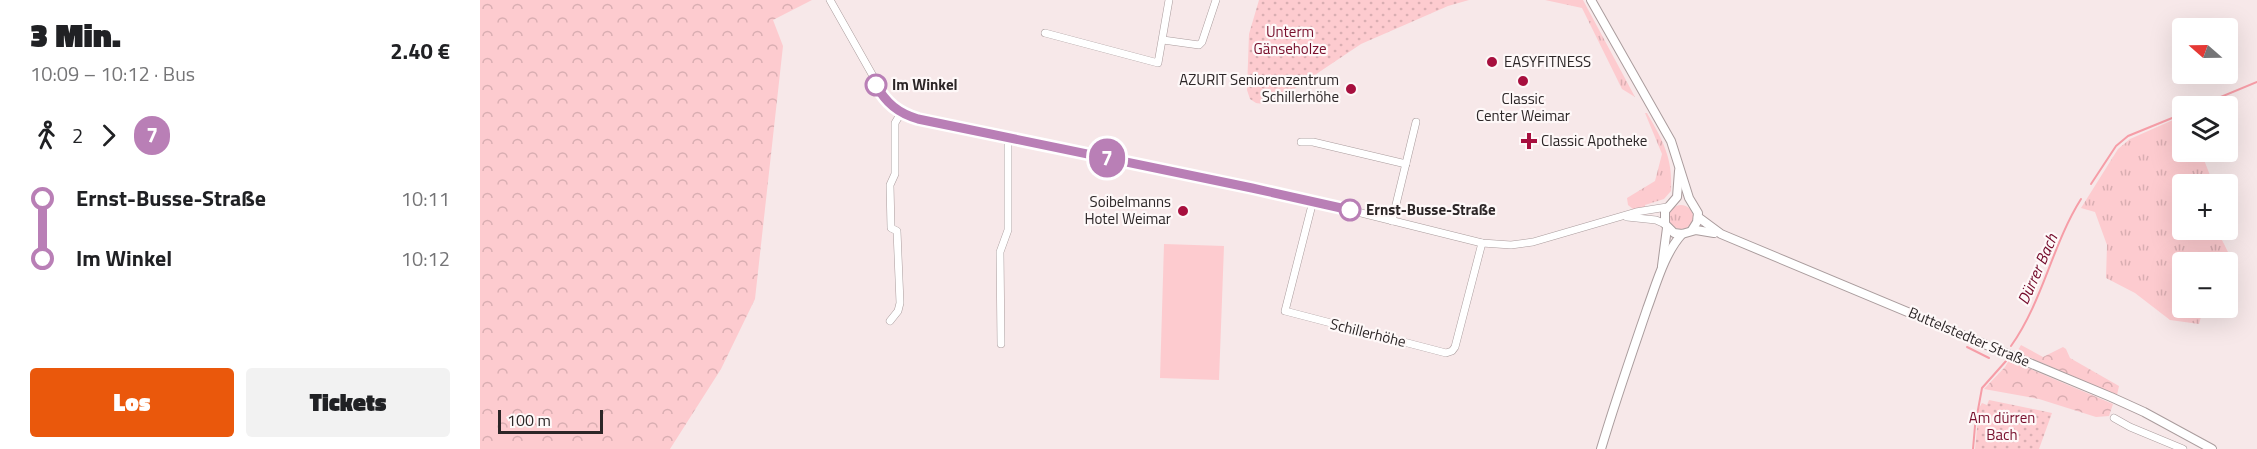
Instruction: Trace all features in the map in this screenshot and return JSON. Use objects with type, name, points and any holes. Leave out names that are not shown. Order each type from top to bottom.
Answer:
[{"type":"main road","points":[[1594,1],[1671,141],[1698,217],[1721,234]]},
{"type":"main road","points":[[1661,272],[1666,226],[1664,215],[1678,193],[1680,165]]},
{"type":"main road","points":[[1670,204],[1685,200],[1692,204]]},
{"type":"main road","points":[[1692,230],[1698,217]]},
{"type":"main road","points":[[1666,226],[1674,233],[1682,234]]},
{"type":"main road","points":[[1601,449],[1628,363],[1661,272],[1676,241],[1682,234],[1692,230],[1721,234]]},
{"type":"main road","name":"Buttelstedter Straße","points":[[1721,234],[2111,397],[2154,417],[2212,449]]},
{"type":"street","points":[[830,0],[878,88],[892,106],[918,119],[1313,201],[1482,243],[1511,245],[1533,243],[1670,204]]},
{"type":"street","points":[[1045,33],[1158,63],[1169,0]]},
{"type":"street","points":[[1163,40],[1199,45],[1216,0]]},
{"type":"street","points":[[890,321],[898,311],[900,303],[897,231],[891,228],[890,185],[895,174],[895,123],[901,112]]},
{"type":"street","points":[[1392,221],[1416,122]]},
{"type":"street","points":[[1001,344],[1000,252],[1008,230],[1008,138]]},
{"type":"street","points":[[1301,142],[1313,142],[1406,164]]},
{"type":"street","name":"Schillerhöhe","points":[[1313,201],[1285,311],[1446,353],[1455,347],[1482,243]]},
{"type":"street","points":[[1624,217],[1656,220],[1666,226]]},
{"type":"street","points":[[2114,418],[2182,449]]},
{"type":"green space","points":[[480,0],[812,0],[773,20],[783,46],[755,299],[721,369],[670,449],[480,449]]},
{"type":"green space","name":"Unterm Gänseholze","points":[[1259,0],[1469,0],[1448,6],[1361,44],[1282,97],[1263,104],[1250,99],[1247,90],[1249,34]]},
{"type":"green space","points":[[1545,0],[1583,0],[1635,97],[1622,89],[1582,8]]},
{"type":"green space","points":[[1645,113],[1653,123],[1669,159],[1671,191],[1664,199],[1633,209],[1628,205],[1627,198],[1655,181],[1662,154]]},
{"type":"green space","points":[[2172,120],[2172,162],[2205,162],[2209,174],[2172,174],[2172,240],[2222,240],[2228,252],[2172,252],[2172,318],[2201,318],[2199,324],[2170,320],[2135,293],[2106,278],[2107,245],[2095,212],[2081,208],[2118,149],[2130,139]]},
{"type":"green space","points":[[1681,205],[1686,206],[1692,212],[1692,222],[1686,228],[1681,229],[1676,228],[1670,222],[1669,217],[1670,212],[1676,206]]},
{"type":"green space","points":[[1164,244],[1224,246],[1219,380],[1160,378]]},
{"type":"green space","points":[[2021,345],[2043,357],[2063,347],[2070,358],[2119,386],[2117,395],[2017,352]]},
{"type":"green space","points":[[2009,360],[2113,404],[2109,416],[2096,417],[2039,399],[1984,389]]},
{"type":"green space","name":"Am dürren Bach","points":[[1989,400],[2052,413],[2039,449],[1975,449],[1979,408],[1982,403],[1987,405]]},
{"type":"waterway","name":"Dürrer Bach","points":[[2223,96],[2257,82]]},
{"type":"waterway","name":"Dürrer Bach","points":[[2091,184],[2116,146],[2128,136],[2172,118]]},
{"type":"waterway","name":"Dürrer Bach","points":[[2011,346],[2031,311],[2062,235],[2081,199]]},
{"type":"waterway","points":[[1967,347],[1989,358]]},
{"type":"waterway","name":"Dürrer Bach","points":[[1973,449],[1982,388],[2006,361]]},
{"type":"bus line","name":"7","points":[[876,85],[892,106],[918,119],[1350,210]]},
{"type":"place","name":"EASYFITNESS","points":[[1492,62]]},
{"type":"place","name":"Classic Center Weimar","points":[[1523,81]]},
{"type":"place","name":"Im Winkel","points":[[876,85]]},
{"type":"place","name":"AZURIT Seniorenzentrum Schillerhöhe","points":[[1351,89]]},
{"type":"place","name":"Classic Apotheke","points":[[1529,141]]},
{"type":"place","name":"Ernst-Busse-Straße","points":[[1350,210]]},
{"type":"place","name":"Soibelmanns Hotel Weimar","points":[[1183,211]]}]
